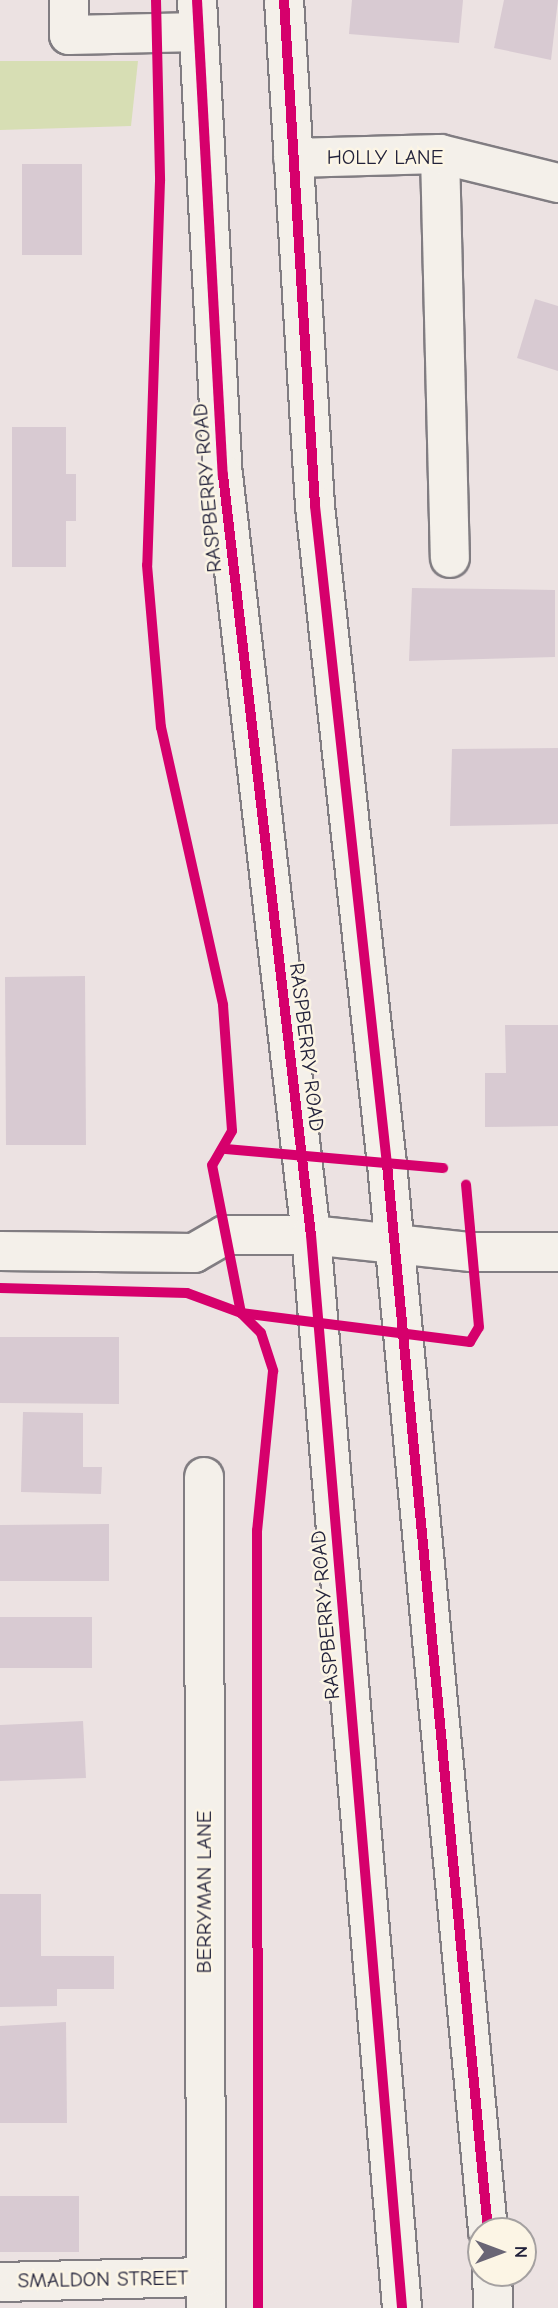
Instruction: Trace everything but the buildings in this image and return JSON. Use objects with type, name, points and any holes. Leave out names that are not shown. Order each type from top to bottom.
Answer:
[{"type":"main road","points":[[69,0],[69,35],[198,16]]},
{"type":"main road","points":[[284,0],[315,506],[487,2217]]},
{"type":"main road","name":"RASPBERRY ROAD","points":[[198,16],[225,488],[311,1235],[402,2308]]},
{"type":"main road","points":[[440,155],[450,558]]},
{"type":"main road","name":"HOLLY LANE","points":[[293,158],[440,155],[558,183]]},
{"type":"main road","points":[[0,1251],[194,1254],[225,1235],[311,1235],[391,1246],[558,1252]]},
{"type":"main road","name":"BERRYMAN LANE","points":[[204,1477],[206,2293]]},
{"type":"main road","name":"SMALDON STREET","points":[[0,2282],[206,2293]]},
{"type":"main road","points":[[492,2287],[493,2308]]},
{"type":"green space","points":[[0,61],[138,61],[131,126],[0,130]]},
{"type":"cycle path","points":[[156,0],[160,181],[147,565],[161,727],[223,1005],[232,1131],[212,1165],[241,1313],[261,1333],[273,1371],[257,1530],[258,2308]]},
{"type":"cycle path","points":[[197,0],[223,475],[311,1235],[402,2308]]},
{"type":"cycle path","points":[[284,0],[315,506],[387,1164],[487,2217]]},
{"type":"cycle path","points":[[225,1149],[443,1168]]},
{"type":"cycle path","points":[[0,1288],[187,1293],[241,1313],[470,1342],[479,1327],[466,1185]]}]
